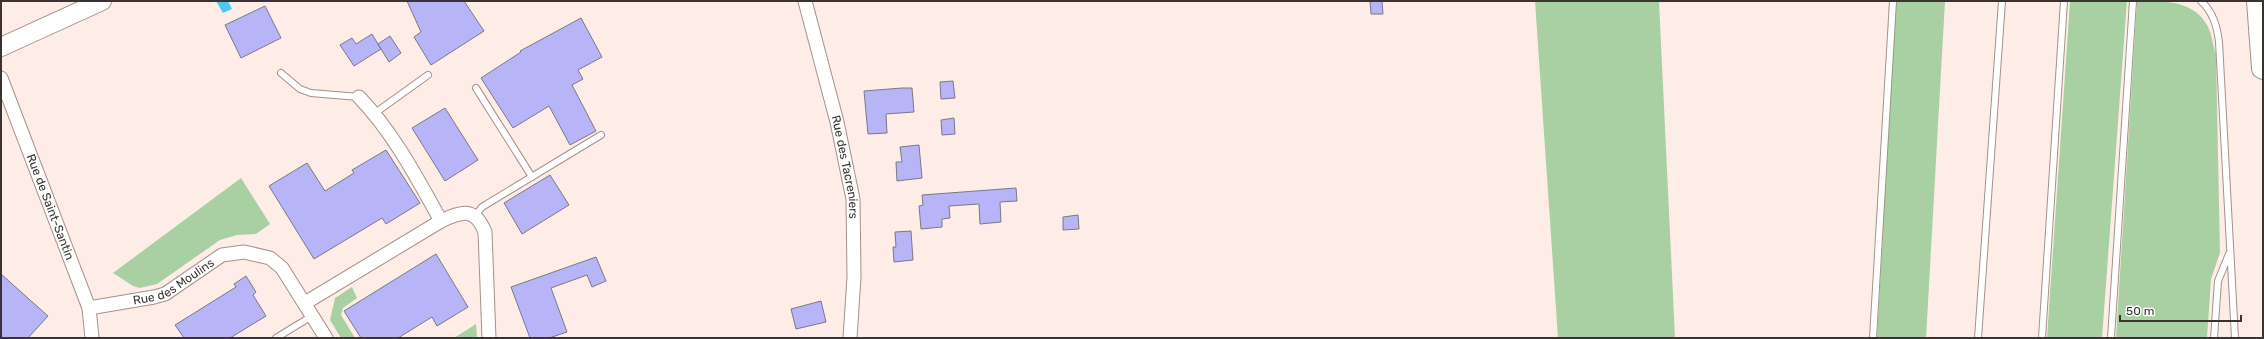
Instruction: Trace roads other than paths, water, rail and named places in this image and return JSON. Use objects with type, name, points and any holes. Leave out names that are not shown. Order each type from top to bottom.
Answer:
[{"type":"highway","points":[[2258,1],[2263,68]]},
{"type":"main road","points":[[1,47],[102,1]]},
{"type":"street","name":"Rue des Tacreniers","points":[[805,1],[837,122],[853,199],[854,277],[850,338]]},
{"type":"street","name":"Rue de Saint-Santin","points":[[1,78],[89,308],[92,338]]},
{"type":"street","points":[[359,97],[375,113],[441,221]]},
{"type":"street","points":[[305,303],[441,221],[456,214],[468,213],[475,216],[481,223],[485,232],[487,245],[489,338]]},
{"type":"street","name":"Rue des Moulins","points":[[89,308],[160,295],[222,255],[244,252],[270,258],[282,268],[326,338]]},
{"type":"lane","points":[[1873,338],[1893,1]]},
{"type":"lane","points":[[1978,338],[2002,1]]},
{"type":"lane","points":[[2042,338],[2064,1]]},
{"type":"lane","points":[[2111,338],[2133,1]]},
{"type":"lane","points":[[2201,1],[2209,8],[2218,30],[2235,338]]},
{"type":"lane","points":[[280,73],[300,89],[311,93],[359,97]]},
{"type":"lane","points":[[375,113],[428,75]]},
{"type":"lane","points":[[476,88],[532,177]]},
{"type":"lane","points":[[475,216],[482,206],[601,136]]},
{"type":"lane","points":[[2214,338],[2218,281],[2230,250]]},
{"type":"lane","points":[[276,338],[312,316]]},
{"type":"water","points":[[216,1],[228,1],[232,9],[223,13]]}]
